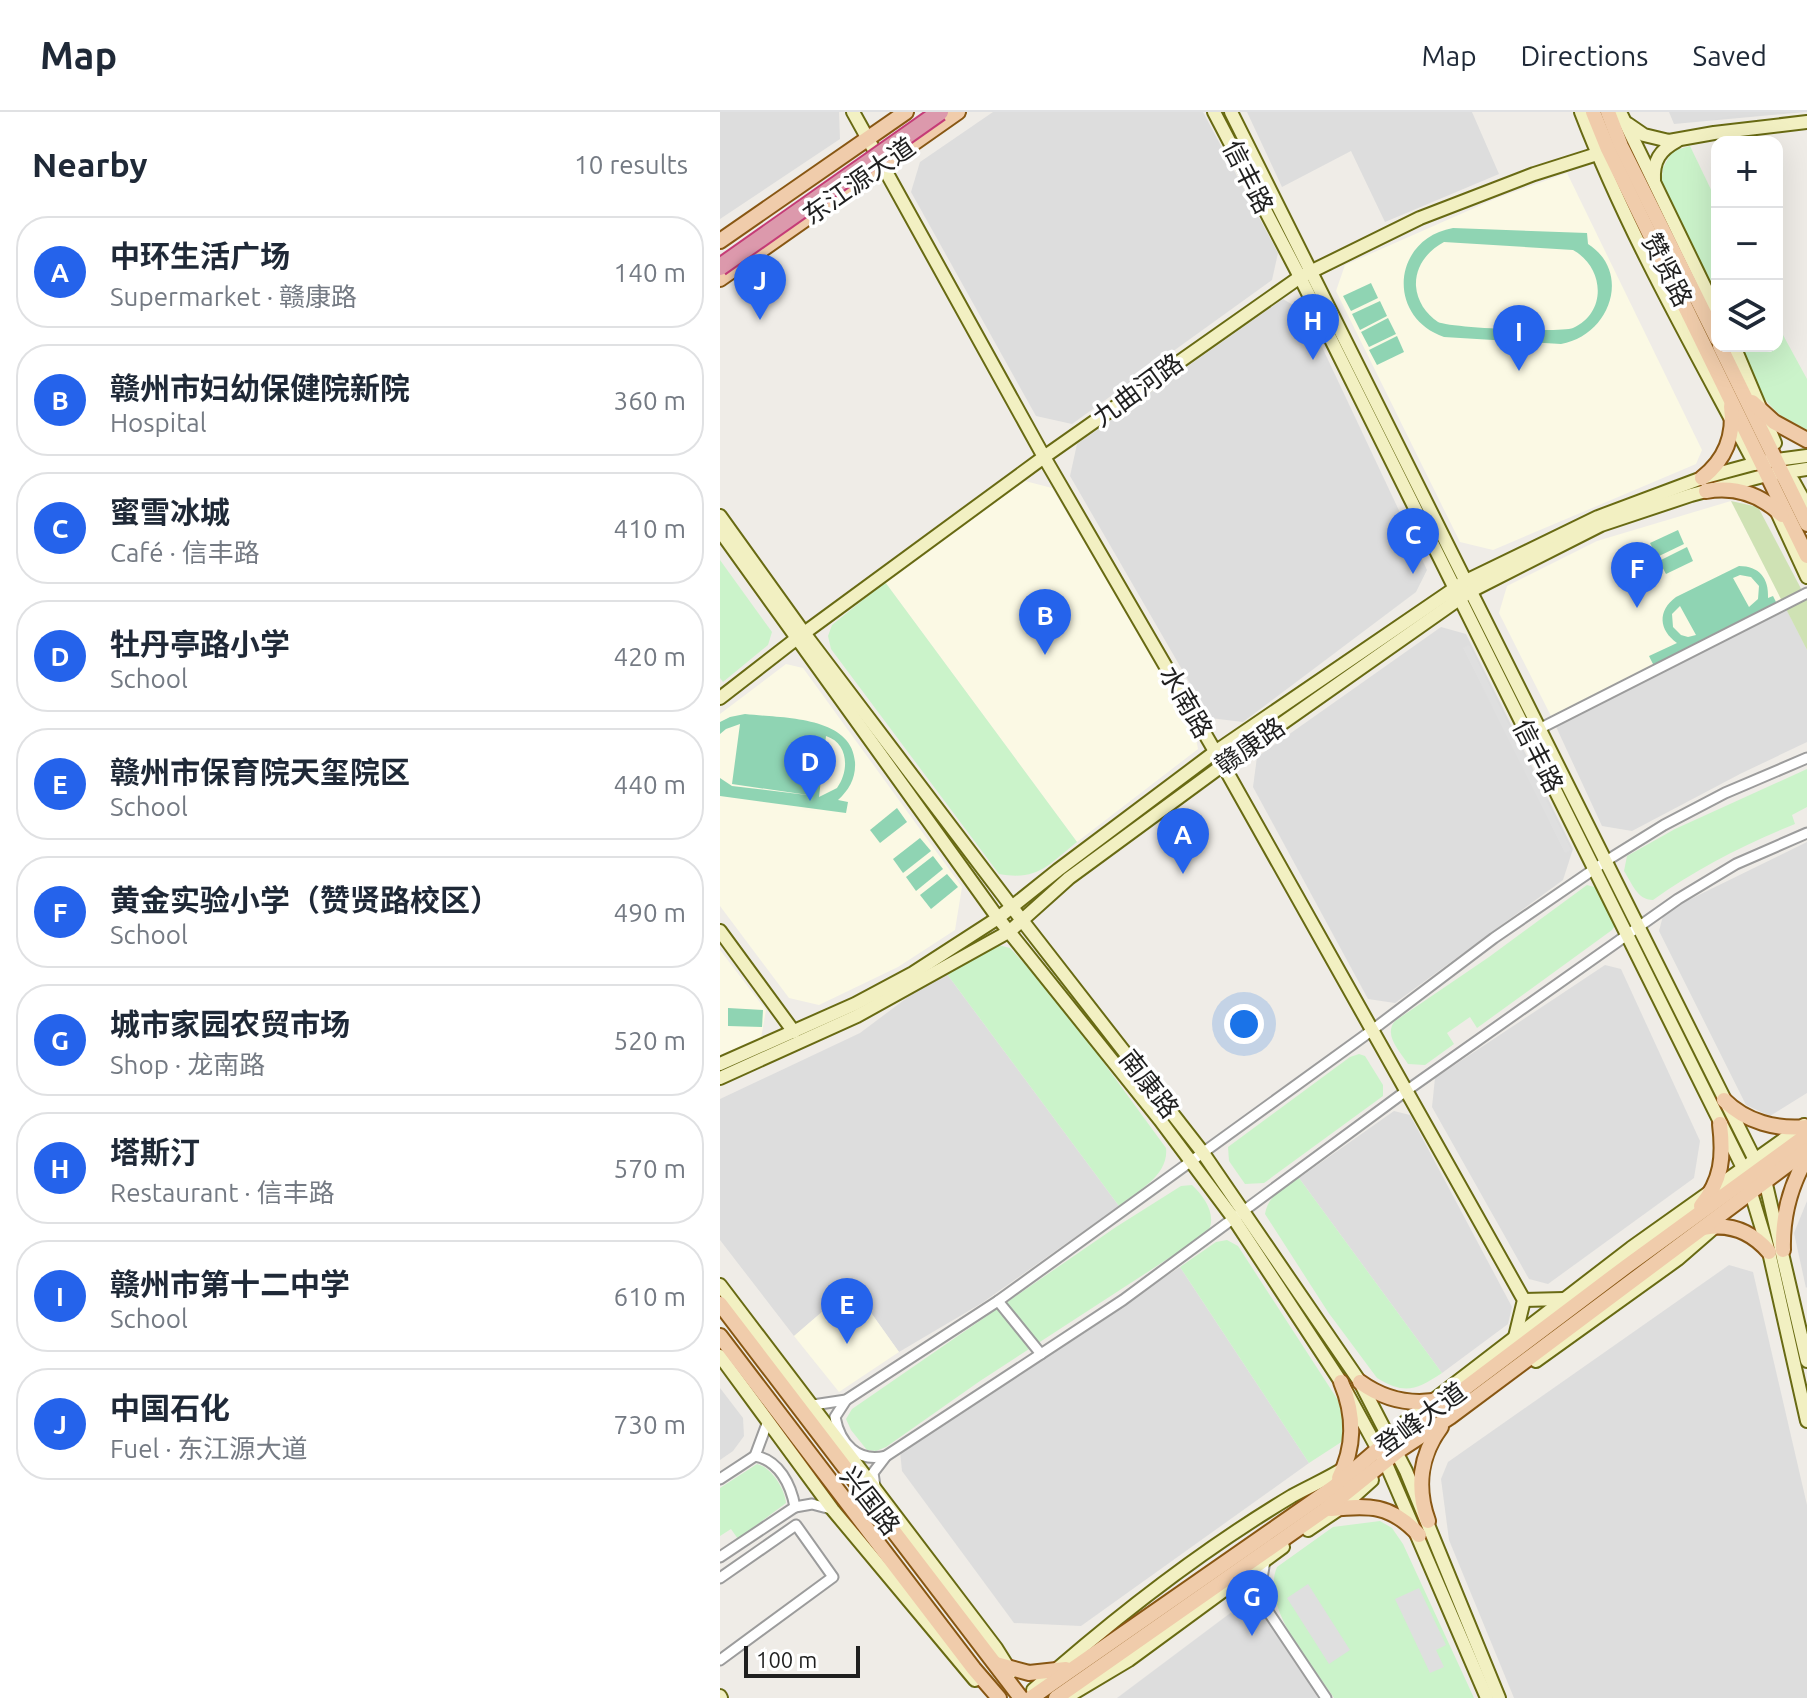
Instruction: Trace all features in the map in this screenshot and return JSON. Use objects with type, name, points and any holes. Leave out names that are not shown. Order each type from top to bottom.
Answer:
[{"type":"highway","points":[[720,254],[922,112]]},
{"type":"highway","points":[[720,267],[940,112]]},
{"type":"main road","name":"水南路","points":[[853,112],[1044,457],[1223,765],[1524,1300]]},
{"type":"main road","name":"东江源大道","points":[[720,241],[906,112]]},
{"type":"main road","name":"东江源大道","points":[[720,279],[958,112]]},
{"type":"main road","name":"信丰路","points":[[1214,112],[1305,275]]},
{"type":"main road","name":"信丰路","points":[[1231,112],[1305,275],[1632,931],[1720,1124],[1755,1179]]},
{"type":"main road","points":[[1585,113],[1597,154],[1733,422],[1807,506]]},
{"type":"main road","name":"赞贤路","points":[[1585,113],[1728,394],[1807,524]]},
{"type":"main road","points":[[1617,113],[1632,128],[1651,138],[1669,141],[1807,122]]},
{"type":"main road","points":[[1617,113],[1711,300]]},
{"type":"main road","name":"赞贤路","points":[[1617,113],[1621,146],[1711,327]]},
{"type":"main road","points":[[1663,232],[1654,168],[1657,158],[1668,146],[1684,138]]},
{"type":"main road","name":"九曲河路","points":[[720,698],[1044,457],[1305,275],[1420,218],[1534,174],[1597,154]]},
{"type":"main road","points":[[1622,205],[1646,228]]},
{"type":"main road","name":"赞贤路","points":[[1723,352],[1738,380],[1790,524],[1807,556]]},
{"type":"main road","points":[[1736,352],[1760,411],[1776,509],[1807,577]]},
{"type":"main road","points":[[1738,380],[1747,397],[1760,411],[1784,429],[1807,440]]},
{"type":"main road","points":[[1728,394],[1733,422],[1725,452],[1704,484],[1757,497],[1776,509],[1790,524]]},
{"type":"main road","name":"赣康路","points":[[720,1064],[794,1032],[913,973],[998,918],[1215,752],[1461,590],[1601,525],[1704,484],[1807,456]]},
{"type":"main road","name":"赣康路","points":[[1771,467],[1807,469]]},
{"type":"main road","name":"南康路","points":[[720,516],[800,636],[998,918],[1190,1162],[1239,1215],[1360,1382],[1487,1698]]},
{"type":"main road","name":"南康路","points":[[720,531],[1203,1153],[1341,1382],[1388,1450],[1428,1521],[1499,1698]]},
{"type":"main road","name":"信丰路","points":[[1461,590],[1539,729],[1600,865]]},
{"type":"main road","name":"赣康路","points":[[720,1078],[857,1016],[1010,931],[1069,878],[1461,590]]},
{"type":"main road","points":[[720,931],[794,1032]]},
{"type":"main road","name":"信丰路","points":[[1632,931],[1724,1100],[1755,1179],[1807,1361]]},
{"type":"main road","points":[[1724,1100],[1739,1113],[1757,1122],[1806,1128]]},
{"type":"main road","points":[[1720,1124],[1723,1161],[1697,1223],[1745,1232],[1776,1251],[1788,1203],[1807,1156]]},
{"type":"main road","name":"登峰大道","points":[[1067,1695],[1326,1509],[1388,1450],[1450,1417],[1755,1179],[1806,1128]]},
{"type":"main road","name":"登峰大道","points":[[1755,1179],[1807,1156]]},
{"type":"main road","points":[[1067,1695],[1129,1660],[1342,1507],[1431,1402],[1564,1299],[1711,1192],[1755,1179]]},
{"type":"main road","points":[[1025,1698],[1082,1646],[1207,1553],[1293,1496],[1344,1469],[1436,1434],[1678,1259],[1715,1226],[1755,1179]]},
{"type":"main road","name":"登峰大道","points":[[1025,1698],[1388,1450],[1456,1395],[1697,1223]]},
{"type":"main road","name":"信丰路","points":[[1776,1251],[1807,1421]]},
{"type":"main road","points":[[720,1285],[996,1648],[1002,1666],[1029,1673],[1053,1672],[1077,1665]]},
{"type":"main road","points":[[1515,1337],[1524,1300],[1564,1299]]},
{"type":"main road","name":"兴国路","points":[[720,1304],[1025,1698]]},
{"type":"main road","name":"兴国路","points":[[720,1336],[999,1698]]},
{"type":"main road","points":[[720,1356],[833,1510],[986,1695]]},
{"type":"main road","points":[[1334,1487],[1344,1469],[1352,1425],[1349,1403],[1341,1382]]},
{"type":"main road","points":[[1360,1382],[1396,1400],[1431,1402],[1456,1395]]},
{"type":"main road","points":[[1428,1521],[1421,1493],[1422,1474],[1429,1447],[1450,1417]]},
{"type":"main road","points":[[1326,1509],[1366,1506],[1384,1510],[1400,1517],[1419,1535]]},
{"type":"main road","points":[[974,1669],[986,1695]]},
{"type":"street","points":[[1539,729],[1807,593]]},
{"type":"street","points":[[1807,758],[1725,793],[1664,825],[1600,865],[1494,938],[1371,1031],[998,1301],[846,1400],[835,1417],[836,1425],[860,1456],[871,1460],[886,1456],[1123,1300],[1406,1091],[1678,899],[1736,864],[1807,833]]},
{"type":"street","points":[[998,1301],[1041,1354]]},
{"type":"street","points":[[813,1405],[846,1400]]},
{"type":"street","points":[[720,1479],[755,1456],[768,1421]]},
{"type":"street","points":[[755,1456],[767,1459],[776,1467],[791,1487],[795,1507]]},
{"type":"street","points":[[875,1487],[873,1473],[886,1456]]},
{"type":"street","points":[[720,1557],[795,1507],[812,1504],[833,1510]]},
{"type":"street","points":[[720,1578],[796,1525],[833,1577],[722,1654]]},
{"type":"street","points":[[1263,1603],[1261,1584],[1265,1561]]},
{"type":"street","points":[[1224,1591],[1247,1592],[1263,1603],[1326,1698]]},
{"type":"shaded area","points":[[720,112],[839,112],[840,139],[720,219]]},
{"type":"shaded area","points":[[993,112],[1203,112],[1278,253],[1272,280],[1072,424],[1036,416],[911,192],[920,162]]},
{"type":"shaded area","points":[[1247,112],[1472,112],[1499,174],[1385,222],[1351,151],[1282,187]]},
{"type":"shaded area","points":[[1669,112],[1805,112],[1674,124]]},
{"type":"shaded area","points":[[1567,173],[1702,450],[1696,464],[1493,550],[1460,542],[1336,291],[1345,265],[1497,198]]},
{"type":"shaded area","points":[[1283,299],[1306,313],[1427,570],[1416,592],[1243,722],[1210,718],[1070,476],[1077,444]]},
{"type":"shaded area","points":[[1025,481],[1052,488],[1194,727],[1198,749],[1077,842],[885,582]]},
{"type":"shaded area","points":[[1731,501],[1784,604],[1552,718],[1499,613],[1507,586],[1597,541]]},
{"type":"shaded area","points":[[1784,604],[1807,650],[1807,742],[1632,831],[1602,826],[1552,718]]},
{"type":"shaded area","points":[[1441,627],[1466,634],[1573,849],[1563,880],[1395,1003],[1368,999],[1253,787],[1257,757]]},
{"type":"shaded area","points":[[1469,645],[1571,850],[1565,853],[1463,648]]},
{"type":"shaded area","points":[[786,664],[803,668],[962,887],[955,930],[898,967],[819,1005],[789,998],[720,906],[720,714]]},
{"type":"shaded area","points":[[1807,842],[1807,1093],[1770,1116],[1746,1105],[1659,931],[1664,912]]},
{"type":"shaded area","points":[[720,950],[766,1010],[761,1038],[720,1055]]},
{"type":"shaded area","points":[[1605,965],[1621,969],[1700,1141],[1694,1178],[1548,1284],[1529,1279],[1432,1107],[1435,1078]]},
{"type":"shaded area","points":[[944,970],[1119,1206],[982,1303],[899,1352],[852,1286],[794,1336],[720,1240],[720,1099],[860,1033]]},
{"type":"shaded area","points":[[1394,1111],[1410,1115],[1512,1307],[1508,1324],[1442,1373],[1299,1178]]},
{"type":"shaded area","points":[[1807,1201],[1807,1287],[1806,1288],[1794,1233]]},
{"type":"shaded area","points":[[1729,1265],[1753,1272],[1807,1505],[1807,1698],[1514,1698],[1449,1540],[1441,1479],[1448,1462]]},
{"type":"shaded area","points":[[1180,1267],[1309,1463],[1081,1626],[1014,1623],[902,1471],[900,1451]]},
{"type":"shaded area","points":[[852,1286],[899,1352],[839,1392],[794,1336]]},
{"type":"shaded area","points":[[720,1388],[743,1418],[744,1436],[733,1451],[720,1460]]},
{"type":"shaded area","points":[[1308,1584],[1350,1650],[1329,1664],[1287,1598]]},
{"type":"shaded area","points":[[1419,1588],[1446,1645],[1436,1650],[1444,1667],[1430,1673],[1395,1599]]},
{"type":"shaded area","points":[[1233,1611],[1266,1619],[1318,1698],[1117,1698]]},
{"type":"green space","points":[[1690,146],[1711,190],[1711,290],[1661,187],[1663,168],[1672,151]]},
{"type":"green space","points":[[1453,228],[1587,233],[1588,244],[1602,256],[1610,271],[1612,286],[1609,302],[1592,329],[1578,339],[1561,344],[1444,337],[1425,327],[1412,313],[1405,297],[1404,279],[1408,262],[1418,247],[1433,235]],"holes":[[[1444,242],[1573,250],[1591,267],[1598,289],[1592,311],[1573,328],[1528,330],[1447,324],[1438,322],[1430,315],[1418,297],[1416,279],[1420,266],[1427,255]]]},
{"type":"green space","points":[[1371,283],[1378,298],[1351,311],[1343,296]]},
{"type":"green space","points":[[1380,301],[1387,316],[1360,330],[1352,314]]},
{"type":"green space","points":[[1388,318],[1396,334],[1369,347],[1361,332]]},
{"type":"green space","points":[[1783,335],[1807,379],[1807,432],[1780,415],[1757,386],[1741,352],[1783,352]]},
{"type":"green space","points":[[1397,336],[1404,352],[1377,365],[1369,350]]},
{"type":"green space","points":[[1731,501],[1758,507],[1807,600],[1807,650]]},
{"type":"green space","points":[[1678,530],[1684,544],[1657,557],[1650,543]]},
{"type":"green space","points":[[1687,547],[1693,561],[1666,574],[1659,561]]},
{"type":"green space","points":[[720,560],[772,632],[768,645],[723,682],[720,678]]},
{"type":"green space","points":[[1739,566],[1752,568],[1761,574],[1767,585],[1768,598],[1773,596],[1777,604],[1654,666],[1649,656],[1677,643],[1667,632],[1663,620],[1666,608],[1676,597]],"holes":[[[1740,575],[1751,577],[1759,586],[1758,599],[1749,607],[1733,578]],[[1680,606],[1696,635],[1681,635],[1673,627],[1672,614]]]},
{"type":"green space","points":[[885,582],[1077,842],[1042,869],[1024,875],[999,874],[831,649],[828,636],[832,625]]},
{"type":"green space","points":[[745,714],[794,719],[828,727],[841,735],[851,747],[855,762],[851,783],[838,800],[848,802],[846,813],[720,796],[720,778],[732,786],[815,796],[732,784],[740,724],[720,734],[720,722]],"holes":[[[826,736],[843,751],[844,773],[837,788],[819,797]]]},
{"type":"green space","points":[[1807,769],[1807,807],[1792,815],[1795,824],[1721,858],[1653,900],[1643,897],[1636,890],[1624,871],[1627,856],[1675,829]]},
{"type":"green space","points":[[897,808],[907,822],[880,843],[870,830]]},
{"type":"green space","points":[[920,838],[931,851],[903,873],[893,859]]},
{"type":"green space","points":[[933,856],[943,869],[916,891],[906,877]]},
{"type":"green space","points":[[947,874],[958,887],[931,909],[920,895]]},
{"type":"green space","points":[[1587,885],[1598,888],[1616,924],[1612,930],[1477,1028],[1470,1017],[1447,1033],[1454,1044],[1425,1065],[1408,1064],[1392,1037],[1395,1021]]},
{"type":"green space","points":[[990,943],[1010,948],[1060,1003],[1166,1148],[1166,1158],[1158,1174],[1119,1206],[944,970]]},
{"type":"green space","points":[[728,1008],[763,1010],[762,1027],[728,1026]]},
{"type":"green space","points":[[1365,1056],[1383,1085],[1383,1096],[1264,1183],[1245,1184],[1229,1161],[1228,1147],[1350,1057]]},
{"type":"green space","points":[[1299,1178],[1442,1373],[1410,1388],[1395,1387],[1377,1378],[1328,1312],[1265,1214],[1273,1197]]},
{"type":"green space","points":[[1192,1185],[1202,1195],[1211,1215],[1206,1234],[980,1381],[886,1447],[867,1450],[851,1430],[846,1419],[852,1409],[1116,1227],[1181,1186]]},
{"type":"green space","points":[[1227,1240],[1238,1246],[1345,1411],[1346,1439],[1309,1463],[1180,1267],[1216,1242]]},
{"type":"green space","points":[[757,1464],[776,1479],[786,1503],[738,1539],[731,1529],[720,1536],[720,1488]]},
{"type":"green space","points":[[1380,1521],[1392,1528],[1403,1544],[1474,1698],[1334,1698],[1291,1635],[1276,1600],[1274,1583],[1277,1567],[1333,1527]]},
{"type":"place","name":"中国石化","points":[[760,320]]},
{"type":"place","name":"塔斯汀","points":[[1313,360]]},
{"type":"place","name":"赣州市第十二中学","points":[[1519,371]]},
{"type":"place","name":"蜜雪冰城","points":[[1413,574]]},
{"type":"place","name":"黄金实验小学（赞贤路校区）","points":[[1637,608]]},
{"type":"place","name":"赣州市妇幼保健院新院","points":[[1045,655]]},
{"type":"place","name":"牡丹亭路小学","points":[[810,801]]},
{"type":"place","name":"中环生活广场","points":[[1183,874]]},
{"type":"place","name":"赣州市保育院天玺院区","points":[[847,1344]]},
{"type":"place","name":"城市家园农贸市场","points":[[1252,1636]]}]
